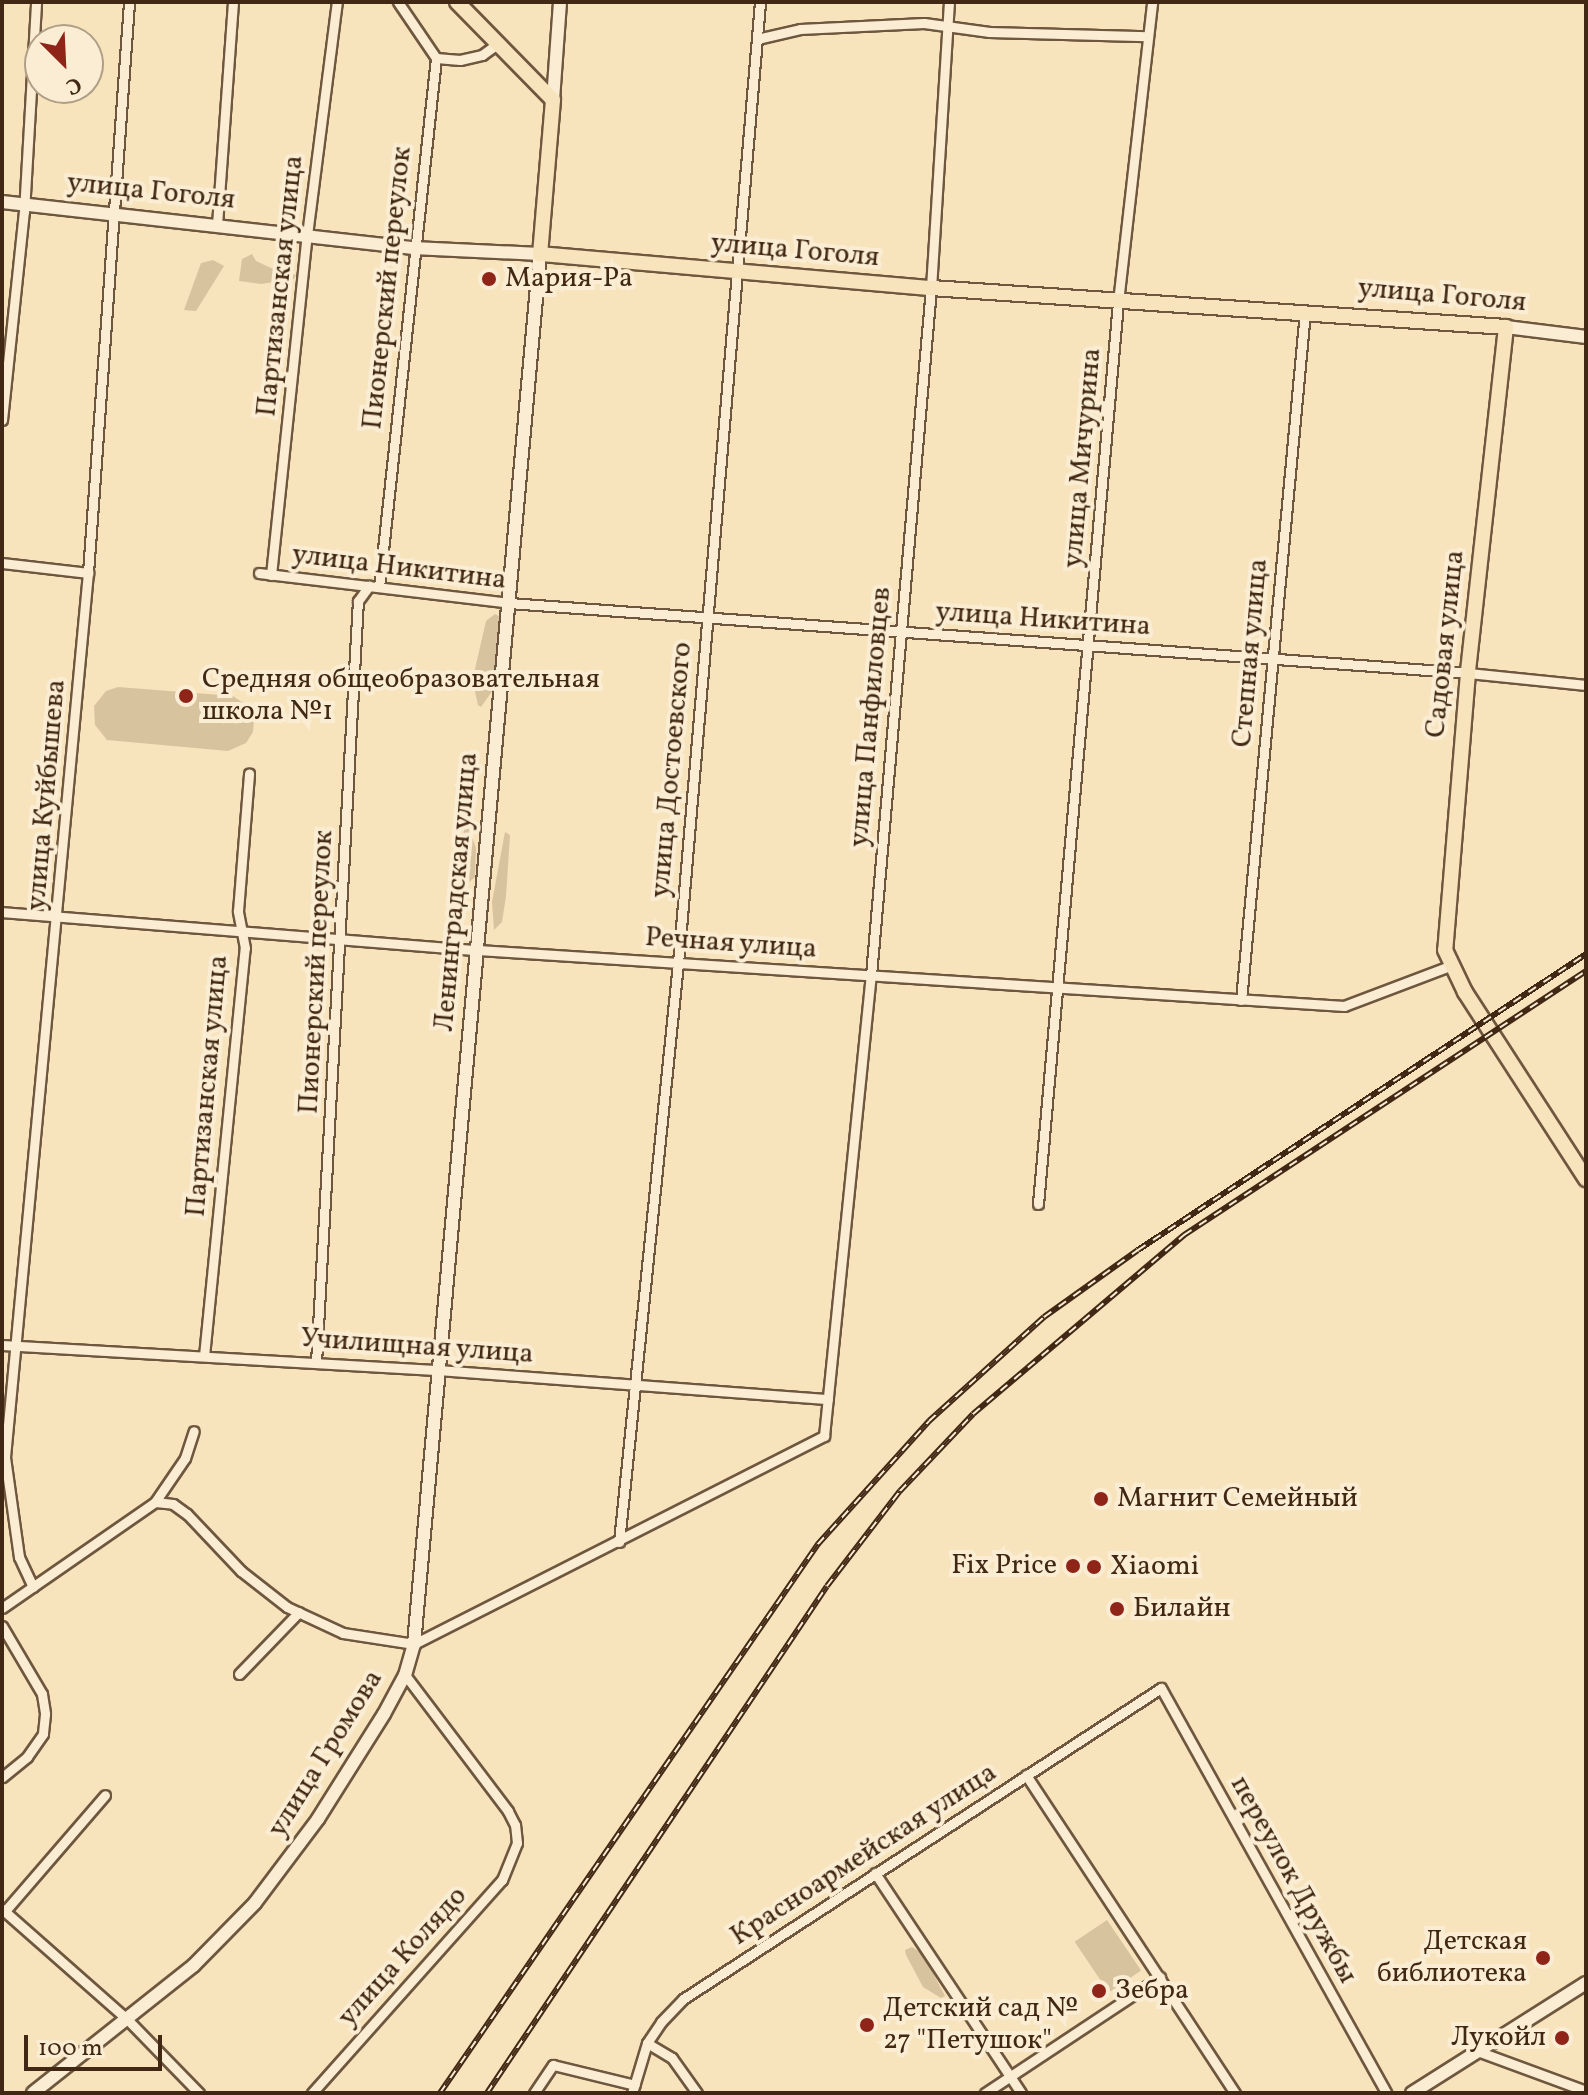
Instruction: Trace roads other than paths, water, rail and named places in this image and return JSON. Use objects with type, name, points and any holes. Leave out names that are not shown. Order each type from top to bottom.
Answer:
[{"type":"main road","points":[[457,2],[553,100]]},
{"type":"main road","name":"Ленинградская улица","points":[[540,254],[553,100]]},
{"type":"main road","name":"улица Гоголя","points":[[540,254],[931,288],[1506,327]]},
{"type":"main road","name":"Садовая улица","points":[[1450,966],[1445,950],[1447,898],[1506,327]]},
{"type":"main road","points":[[1450,966],[1586,1179]]},
{"type":"street","points":[[2,420],[25,204],[36,2]]},
{"type":"street","name":"улица Куйбышева","points":[[33,1587],[19,1557],[5,1457],[88,573],[129,2]]},
{"type":"street","points":[[217,225],[233,2]]},
{"type":"street","name":"Партизанская улица","points":[[271,575],[307,235],[337,2]]},
{"type":"street","points":[[398,2],[436,58],[460,60],[482,55],[496,45]]},
{"type":"street","name":"Ленинградская улица","points":[[553,100],[560,2]]},
{"type":"street","name":"улица Достоевского","points":[[619,1542],[678,963],[760,2]]},
{"type":"street","name":"улица Панфиловцев","points":[[619,1542],[824,1436],[871,975],[931,288],[949,2]]},
{"type":"street","name":"улица Мичурина","points":[[1038,1204],[1118,302],[1152,2]]},
{"type":"street","points":[[757,39],[800,29],[924,23],[989,32],[1147,36]]},
{"type":"street","name":"Пионерский переулок","points":[[316,1363],[342,939],[358,601],[374,587],[436,58]]},
{"type":"street","name":"улица Гоголя","points":[[2,202],[413,248],[540,254]]},
{"type":"street","name":"Ленинградская улица","points":[[414,1644],[540,254]]},
{"type":"street","name":"Степная улица","points":[[1241,1000],[1305,311]]},
{"type":"street","name":"улица Гоголя","points":[[1506,327],[1586,337]]},
{"type":"street","points":[[2,563],[88,573]]},
{"type":"street","name":"улица Никитина","points":[[259,573],[509,603],[1468,673],[1586,685]]},
{"type":"street","name":"Партизанская улица","points":[[204,1356],[245,948],[239,931],[249,773]]},
{"type":"street","name":"Речная улица","points":[[2,912],[478,950],[1344,1006],[1450,966]]},
{"type":"street","name":"Училищная улица","points":[[2,1345],[439,1370],[828,1399]]},
{"type":"street","points":[[2,1608],[155,1502],[185,1458],[194,1431]]},
{"type":"street","points":[[155,1502],[173,1504],[187,1514],[241,1571],[299,1612],[343,1633],[414,1644],[619,1542]]},
{"type":"street","points":[[239,1674],[299,1612]]},
{"type":"street","points":[[2,1626],[42,1694],[43,1734],[27,1757],[2,1777]]},
{"type":"street","name":"улица Громова","points":[[33,2093],[193,1966],[255,1903],[318,1819],[405,1675],[414,1644]]},
{"type":"street","name":"улица Колядо","points":[[312,2093],[502,1880],[517,1843],[515,1825],[508,1811],[405,1675]]},
{"type":"street","name":"Красноармейская улица","points":[[634,2089],[647,2043],[661,2022],[683,1999],[1161,1688]]},
{"type":"street","name":"переулок Дружбы","points":[[1161,1688],[1386,2093]]},
{"type":"street","points":[[1026,1775],[1235,2093]]},
{"type":"street","points":[[105,1795],[3,1910],[128,2020],[199,2093]]},
{"type":"street","points":[[875,1873],[1021,2093]]},
{"type":"street","points":[[985,2093],[1160,1977]]},
{"type":"street","points":[[1412,2093],[1586,1983]]},
{"type":"street","points":[[647,2043],[672,2058],[697,2093]]},
{"type":"street","points":[[1480,2052],[1586,2091]]},
{"type":"street","points":[[534,2093],[553,2065],[634,2089]]},
{"type":"railway","points":[[440,2093],[818,1544],[929,1421],[1044,1317],[1138,1250],[1586,954]]},
{"type":"railway","points":[[487,2093],[827,1586],[900,1491],[973,1414],[1184,1235],[1586,971]]},
{"type":"place","name":"Мария-Ра","points":[[489,279]]},
{"type":"place","name":"Средняя общеобразовательная школа №1","points":[[186,696]]},
{"type":"place","name":"Магнит Семейный","points":[[1101,1499]]},
{"type":"place","name":"Fix Price","points":[[1073,1566]]},
{"type":"place","name":"Xiaomi","points":[[1094,1567]]},
{"type":"place","name":"Билайн","points":[[1117,1609]]},
{"type":"place","name":"Детская библиотека","points":[[1543,1958]]},
{"type":"place","name":"Зебра","points":[[1099,1991]]},
{"type":"place","name":"Детский сад № 27 \"Петушок\"","points":[[867,2025]]},
{"type":"place","name":"Лукойл","points":[[1562,2038]]}]
